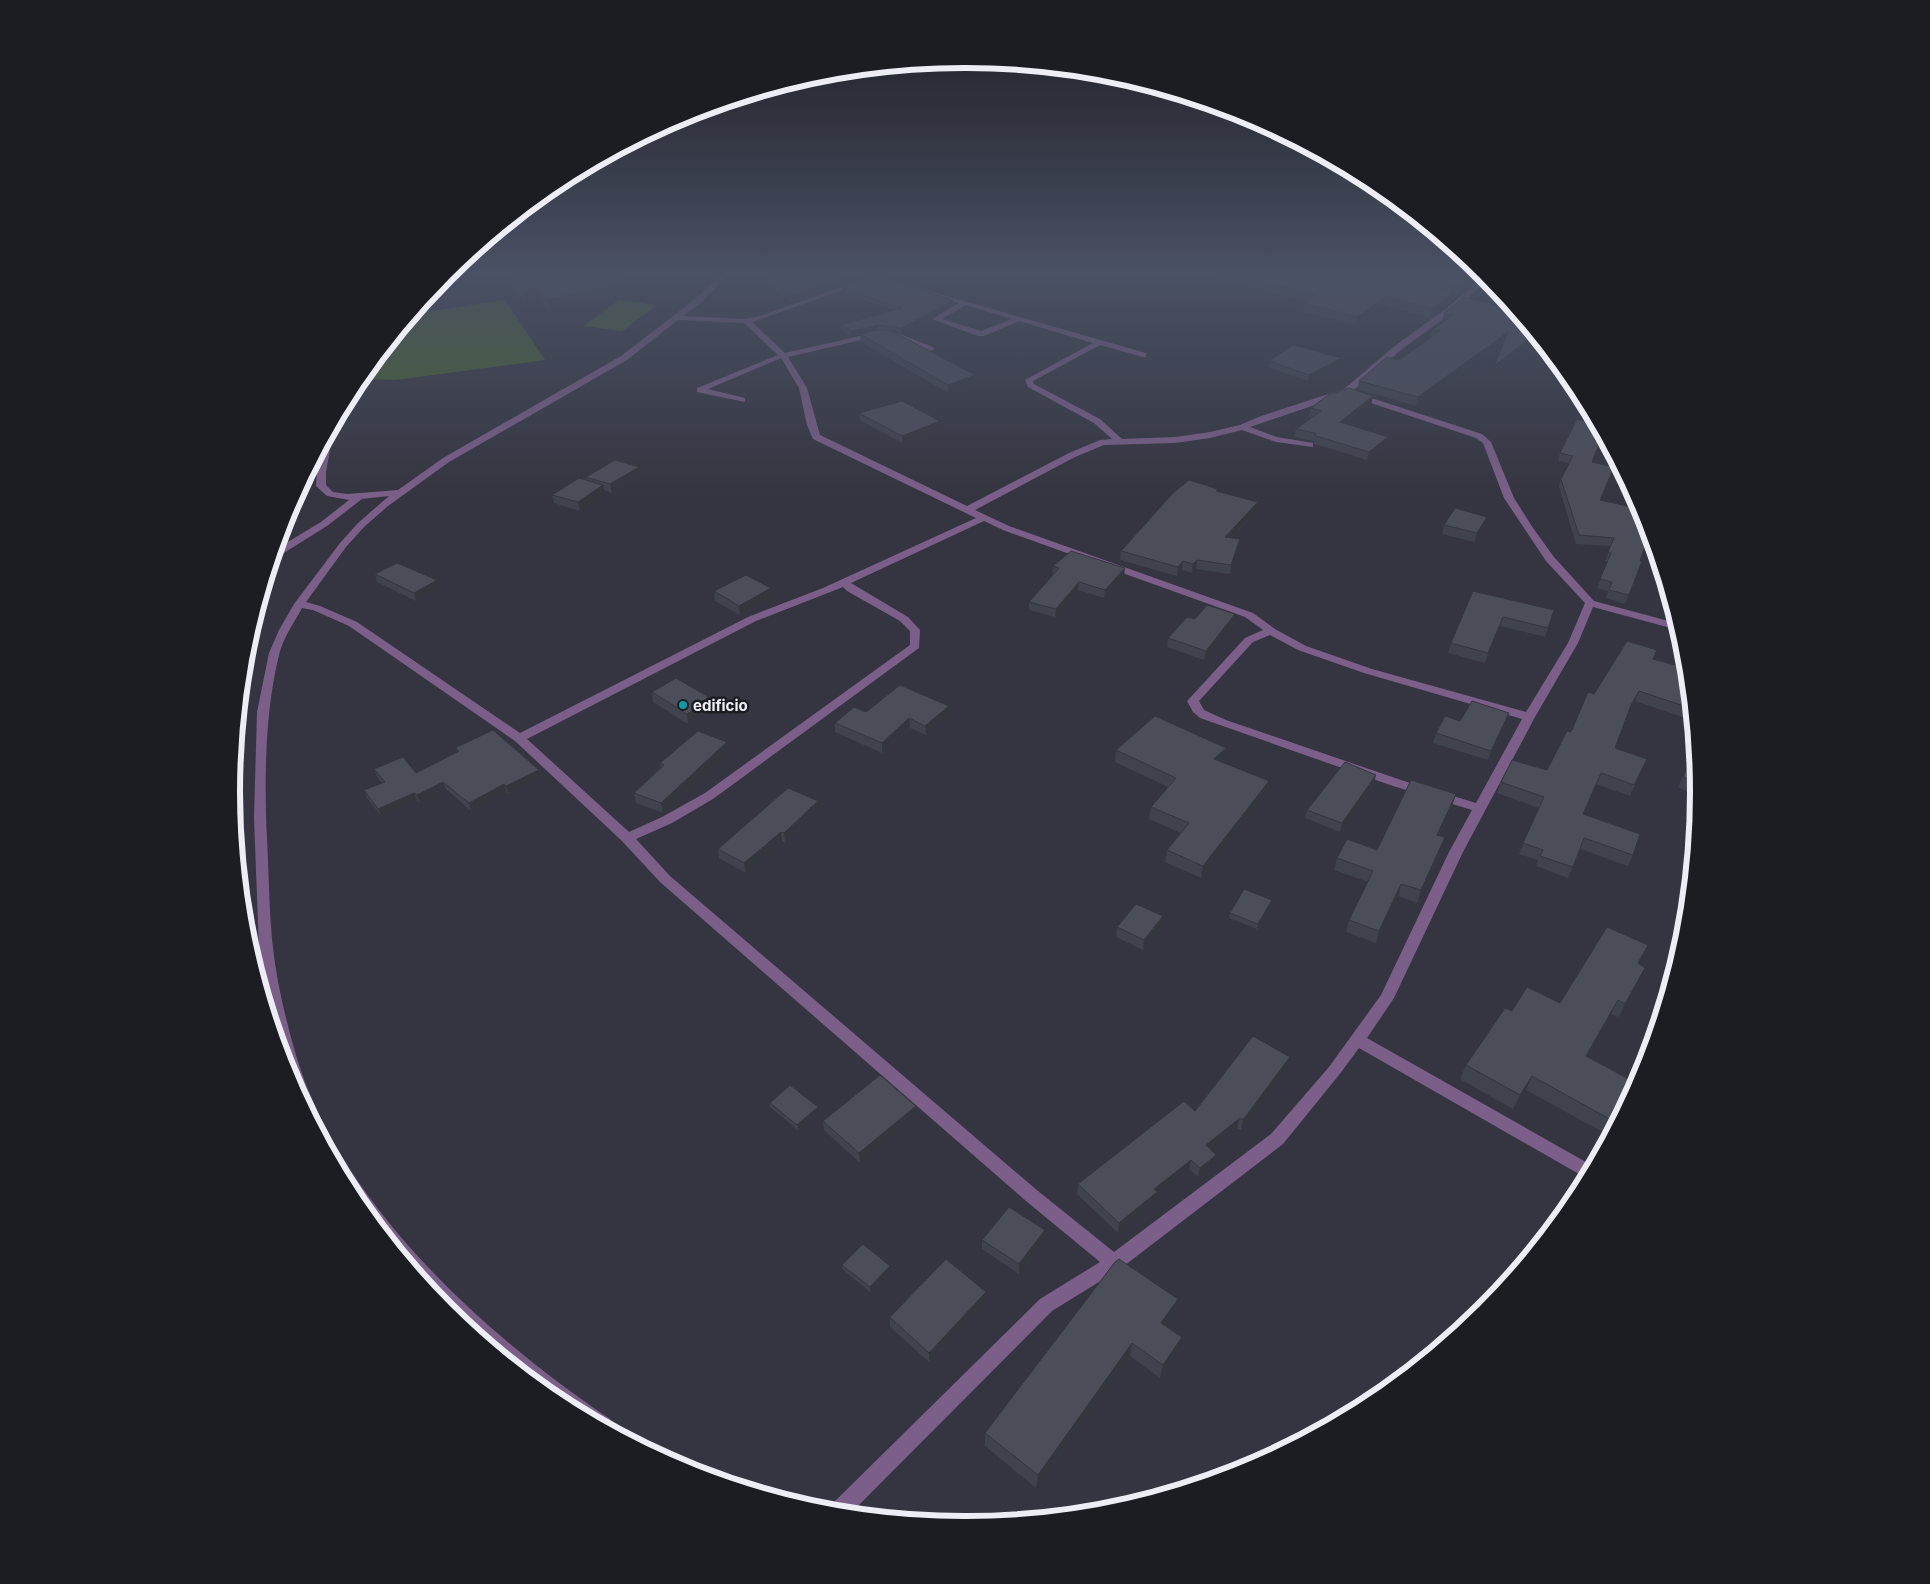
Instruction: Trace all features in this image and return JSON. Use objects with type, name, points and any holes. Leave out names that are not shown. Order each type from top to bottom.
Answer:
[{"type":"street","points":[[283,1035],[266,949],[260,818],[263,712],[274,653],[284,630],[299,604],[343,545],[361,525],[446,460],[597,375],[635,348]]},
{"type":"street","points":[[776,348],[784,356],[804,389],[809,419],[816,437],[983,518],[1235,609],[1254,618],[1271,631],[1302,648],[1329,658],[1529,717]]},
{"type":"street","points":[[742,400],[700,390],[784,356],[814,348]]},
{"type":"street","points":[[1089,348],[1029,380],[1031,386],[1097,421],[1119,441]]},
{"type":"street","points":[[1120,348],[1143,355]]},
{"type":"street","points":[[967,510],[1072,455],[1103,442],[1194,438],[1243,427],[1264,418],[1347,391],[1398,348]]},
{"type":"street","points":[[1347,391],[1479,436],[1488,442],[1509,498],[1514,506],[1550,559],[1590,603],[1670,625]]},
{"type":"street","points":[[1243,427],[1280,442],[1310,445]]},
{"type":"street","points":[[325,454],[321,472],[321,486],[330,494],[358,497],[401,493]]},
{"type":"street","points":[[283,549],[324,524],[358,497]]},
{"type":"street","points":[[518,738],[752,619],[844,582],[983,518]]},
{"type":"street","points":[[627,838],[667,820],[709,796],[906,654],[914,646],[914,630],[904,619],[851,589],[844,582]]},
{"type":"street","points":[[844,1506],[1046,1305],[1114,1263],[1277,1139],[1358,1040],[1388,998],[1456,852],[1529,717],[1573,643],[1590,603]]},
{"type":"street","points":[[299,604],[316,608],[353,624],[518,738],[627,838],[665,880],[1032,1196],[1114,1263]]},
{"type":"street","points":[[1271,631],[1249,640],[1242,647],[1202,689],[1193,701],[1195,708],[1203,715],[1222,723],[1406,786],[1480,808]]},
{"type":"street","points":[[1358,1040],[1583,1169]]},
{"type":"street","points":[[465,1315],[525,1367]]},
{"type":"green space","points":[[392,348],[537,348],[545,360],[396,380],[370,379]]},
{"type":"building","points":[[884,348],[924,348],[975,375],[948,385]]},
{"type":"building","points":[[1289,348],[1304,348],[1341,358],[1309,375],[1269,361]]},
{"type":"building","points":[[1416,348],[1486,348],[1418,397],[1359,381],[1387,357],[1399,360]]},
{"type":"building","points":[[1501,348],[1517,348],[1494,366]]},
{"type":"building","points":[[1349,388],[1373,396],[1340,422],[1388,437],[1369,452],[1316,436],[1315,433],[1296,429],[1321,411],[1311,408],[1328,395]]},
{"type":"building","points":[[902,401],[940,421],[902,436],[859,413]]},
{"type":"building","points":[[1577,419],[1587,421],[1596,437],[1594,440],[1599,443],[1592,462],[1612,467],[1613,469],[1600,500],[1630,507],[1645,545],[1640,561],[1642,561],[1629,595],[1609,590],[1612,582],[1600,579],[1611,553],[1608,552],[1614,538],[1579,535],[1561,479],[1573,456],[1560,453]]},
{"type":"building","points":[[615,460],[639,467],[610,484],[586,477]]},
{"type":"building","points":[[579,478],[603,485],[578,502],[552,495]]},
{"type":"building","points":[[1189,480],[1218,489],[1216,491],[1258,502],[1225,537],[1240,539],[1231,565],[1197,560],[1193,564],[1183,561],[1178,567],[1121,551],[1173,493]]},
{"type":"building","points":[[1455,508],[1487,517],[1477,533],[1444,525]]},
{"type":"building","points":[[1071,551],[1125,568],[1105,590],[1079,582],[1056,609],[1029,602],[1059,568],[1053,566]]},
{"type":"building","points":[[397,563],[437,580],[414,593],[375,574]]},
{"type":"building","points":[[746,575],[771,588],[739,606],[714,591]]},
{"type":"building","points":[[1473,591],[1554,610],[1548,628],[1503,617],[1488,653],[1451,643]]},
{"type":"building","points":[[1207,605],[1235,614],[1206,651],[1168,638],[1187,617],[1195,619]]},
{"type":"building","points":[[1627,641],[1657,650],[1653,659],[1678,666],[1684,706],[1639,691],[1631,705],[1615,748],[1647,759],[1634,785],[1601,773],[1583,814],[1640,834],[1633,855],[1584,838],[1573,867],[1540,856],[1543,850],[1523,843],[1544,797],[1501,782],[1512,760],[1547,770],[1567,731],[1571,732],[1588,692],[1594,694]]},
{"type":"building","points":[[676,678],[712,699],[687,714],[652,692]]},
{"type":"building","points":[[900,685],[949,706],[925,726],[909,718],[882,743],[835,723],[854,707],[866,712]]},
{"type":"building","points":[[1472,701],[1509,713],[1491,751],[1436,733],[1445,716],[1460,721]]},
{"type":"building","points":[[1155,716],[1226,748],[1214,759],[1269,781],[1203,866],[1167,850],[1189,823],[1151,807],[1176,778],[1116,750]]},
{"type":"building","points":[[493,730],[539,770],[506,786],[504,784],[469,803],[443,782],[417,795],[414,793],[378,809],[364,790],[385,782],[374,769],[403,757],[416,773],[459,751],[455,748]]},
{"type":"building","points":[[698,731],[727,742],[661,803],[634,793],[664,765],[660,763]]},
{"type":"building","points":[[1345,762],[1376,775],[1342,823],[1307,810]]},
{"type":"building","points":[[1689,764],[1689,780],[1683,777]]},
{"type":"building","points":[[1411,780],[1456,794],[1437,835],[1445,837],[1421,890],[1401,884],[1379,931],[1349,920],[1373,871],[1337,858],[1347,839],[1377,850]]},
{"type":"building","points":[[788,788],[818,801],[784,833],[781,832],[744,863],[718,849]]},
{"type":"building","points":[[1244,889],[1272,900],[1258,924],[1230,913]]},
{"type":"building","points":[[1136,904],[1163,916],[1144,940],[1117,927]]},
{"type":"building","points":[[1607,927],[1648,945],[1638,963],[1645,968],[1625,1004],[1618,1000],[1586,1056],[1629,1079],[1611,1120],[1532,1076],[1520,1095],[1466,1065],[1505,1008],[1512,1011],[1527,987],[1560,1003]]},
{"type":"building","points":[[1253,1036],[1290,1057],[1243,1120],[1240,1118],[1206,1145],[1216,1155],[1200,1168],[1191,1160],[1154,1189],[1157,1192],[1119,1223],[1078,1184],[1184,1101],[1195,1111]]},
{"type":"building","points":[[880,1075],[916,1106],[859,1153],[823,1121]]},
{"type":"building","points":[[790,1085],[818,1107],[797,1125],[770,1103]]},
{"type":"building","points":[[1009,1207],[1045,1230],[1019,1264],[982,1240]]},
{"type":"building","points":[[863,1244],[890,1266],[870,1287],[842,1265]]},
{"type":"building","points":[[946,1259],[986,1292],[929,1353],[890,1317]]},
{"type":"building","points":[[1119,1259],[1178,1299],[1161,1323],[1182,1337],[1163,1365],[1132,1343],[1038,1475],[985,1433]]},
{"type":"place","name":"edificio","points":[[683,705]]}]
